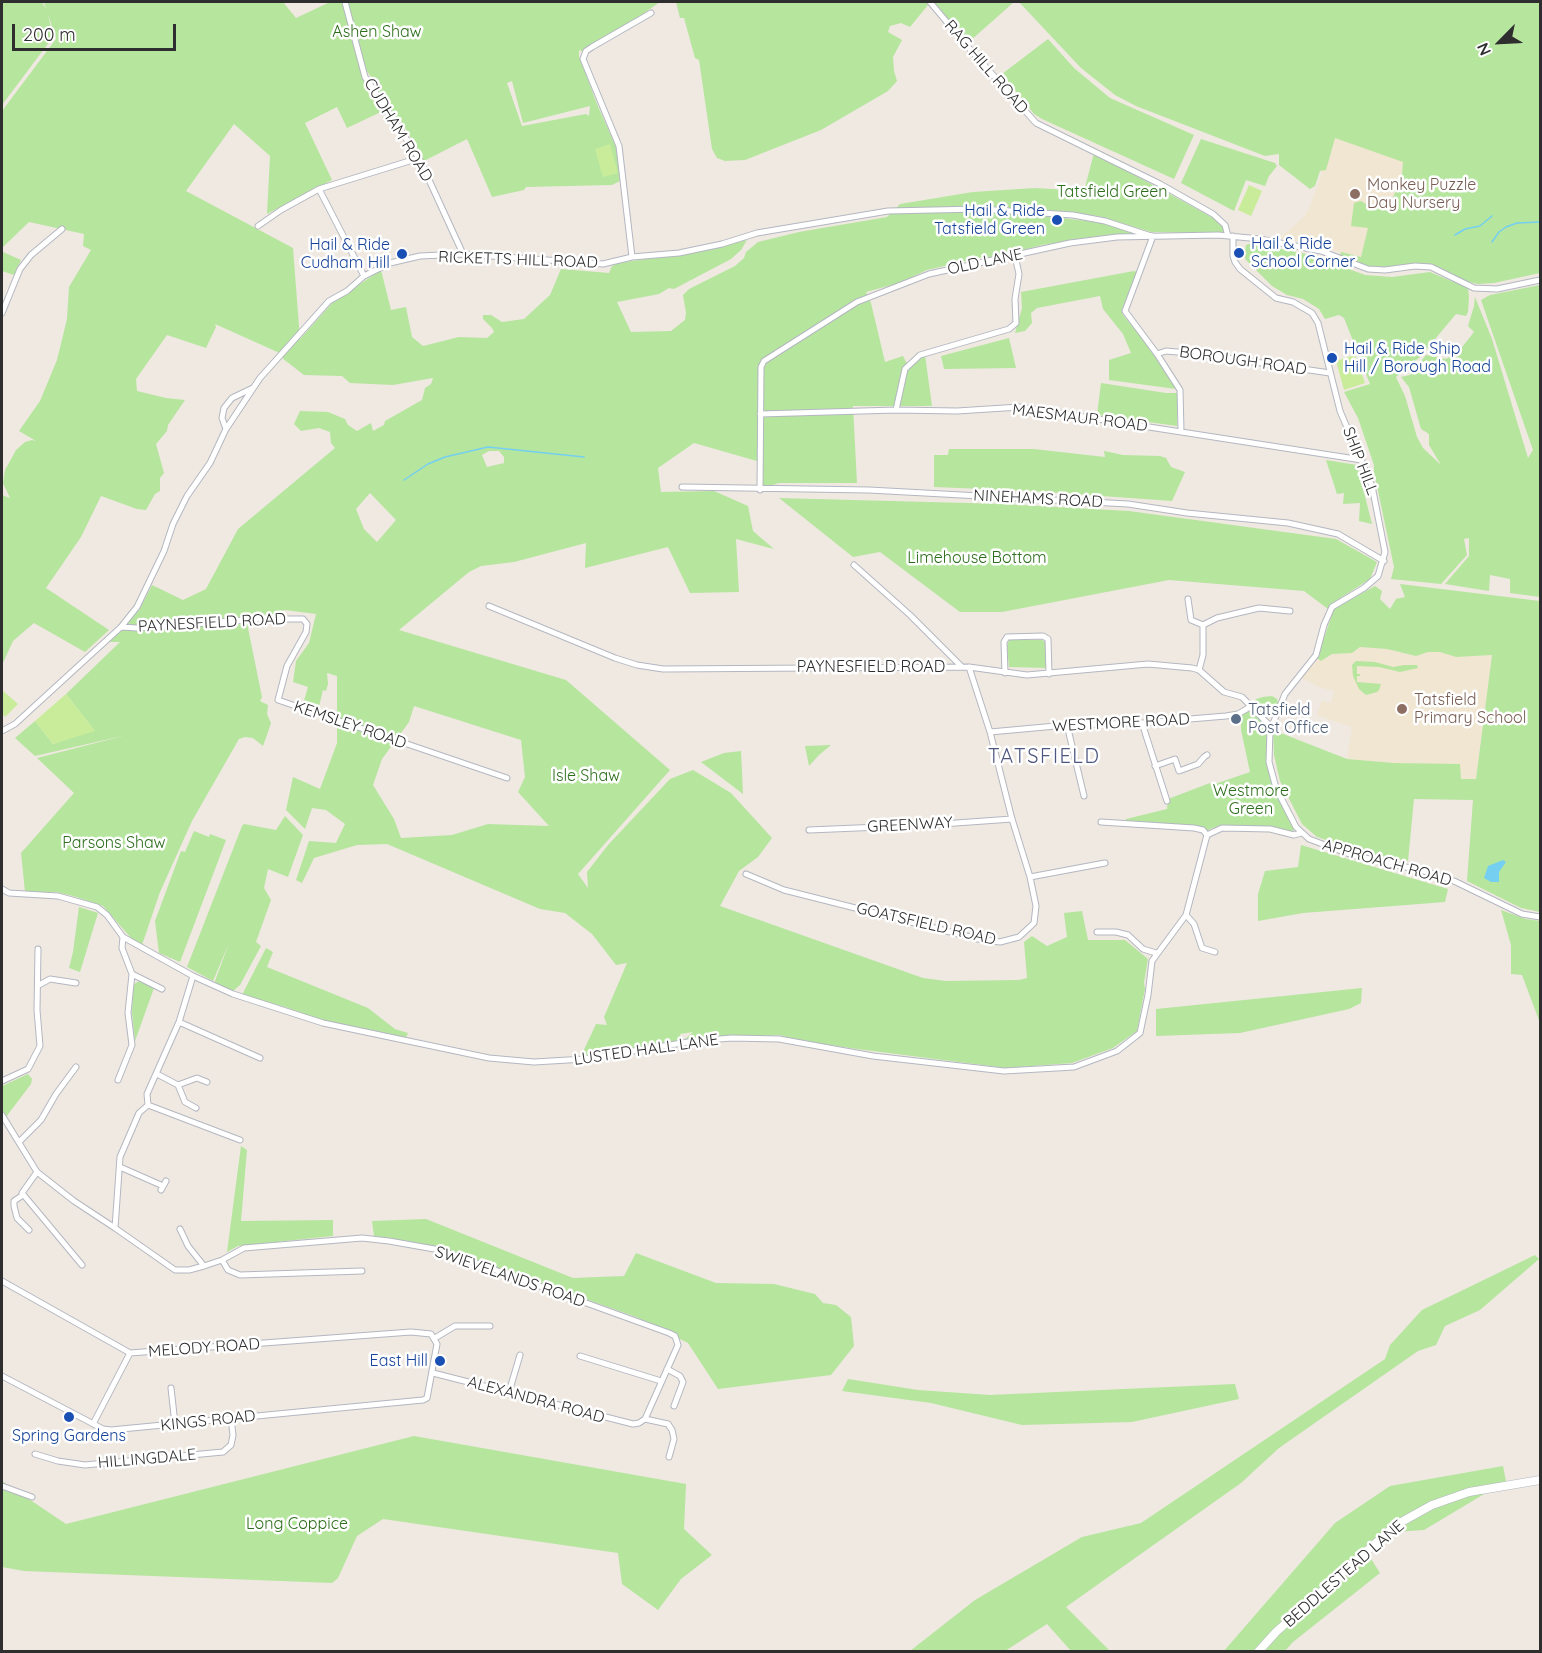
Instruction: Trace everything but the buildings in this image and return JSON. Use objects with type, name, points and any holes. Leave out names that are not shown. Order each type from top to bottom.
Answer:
[{"type":"street","name":"CUDHAM ROAD","points":[[345,2],[365,77],[419,158],[463,254]]},
{"type":"street","name":"RAG HILL ROAD","points":[[930,2],[1036,123],[1160,184],[1212,214],[1226,225],[1230,236]]},
{"type":"street","points":[[632,257],[619,146],[583,59],[586,51],[592,46],[651,13]]},
{"type":"street","points":[[258,226],[319,189],[419,158]]},
{"type":"street","points":[[319,189],[364,276]]},
{"type":"street","name":"RICKETTS HILL ROAD","points":[[2,731],[15,724],[121,627],[137,607],[187,496],[210,463],[226,429],[254,387],[329,301],[347,291],[364,276],[390,263],[420,256],[463,254],[603,264],[632,257],[679,253],[722,244],[757,233],[888,211],[978,209],[1073,215],[1105,221],[1152,236]]},
{"type":"street","points":[[2,313],[20,269],[31,255],[62,229]]},
{"type":"street","points":[[1152,236],[1125,312],[1157,354],[1180,390],[1181,431]]},
{"type":"street","name":"OLD LANE","points":[[760,414],[761,367],[764,361],[857,302],[929,274],[1070,243],[1117,237],[1230,236],[1260,239],[1321,251],[1368,269],[1431,267],[1474,288],[1497,289],[1540,280]]},
{"type":"street","name":"SHIP HILL","points":[[1230,236],[1233,256],[1240,269],[1276,298],[1293,302],[1312,313],[1315,318],[1322,336],[1340,411],[1375,496],[1385,552],[1384,561]]},
{"type":"street","points":[[896,410],[905,369],[920,355],[1009,329],[1016,323],[1015,299],[1019,274],[1015,256]]},
{"type":"street","name":"BOROUGH ROAD","points":[[1157,354],[1166,351],[1200,354],[1330,373]]},
{"type":"street","points":[[226,429],[222,418],[224,408],[232,398],[254,387]]},
{"type":"street","name":"MAESMAUR ROAD","points":[[760,414],[896,410],[957,411],[1020,407],[1362,460]]},
{"type":"street","points":[[760,414],[760,490]]},
{"type":"street","name":"NINEHAMS ROAD","points":[[682,487],[869,490],[1128,504],[1298,525],[1338,534],[1384,561]]},
{"type":"street","points":[[1101,822],[1194,828],[1203,830],[1207,835],[1222,828],[1270,829],[1294,835],[1300,833],[1290,818],[1272,776],[1269,762],[1271,727],[1285,694],[1316,655],[1324,625],[1332,608],[1374,581],[1384,561]]},
{"type":"street","points":[[854,565],[910,615],[962,667]]},
{"type":"street","points":[[1188,599],[1191,620],[1203,626]]},
{"type":"street","name":"PAYNESFIELD ROAD","points":[[489,606],[615,658],[663,669],[969,667],[1005,673],[1049,674],[1148,664],[1198,670]]},
{"type":"street","points":[[1203,626],[1217,618],[1259,609],[1290,610]]},
{"type":"street","name":"PAYNESFIELD ROAD","points":[[121,627],[303,619]]},
{"type":"street","name":"KEMSLEY ROAD","points":[[303,619],[307,624],[306,632],[287,666],[278,700],[507,778]]},
{"type":"street","points":[[1203,626],[1203,655],[1198,670],[1224,692],[1242,697],[1271,727]]},
{"type":"street","points":[[1005,673],[1004,642],[1007,637],[1043,636],[1048,639],[1049,674]]},
{"type":"street","name":"GOATSFIELD ROAD","points":[[746,874],[784,890],[978,939],[1000,942],[1019,937],[1034,923],[1036,906],[990,732],[969,667]]},
{"type":"street","name":"WESTMORE ROAD","points":[[990,732],[1067,725],[1142,723],[1238,714],[1250,707]]},
{"type":"street","points":[[1142,723],[1167,801]]},
{"type":"street","points":[[1067,725],[1084,796]]},
{"type":"street","points":[[1175,759],[1179,771],[1198,764],[1208,755]]},
{"type":"street","points":[[1155,766],[1183,756]]},
{"type":"street","name":"GREENWAY","points":[[809,830],[1012,819]]},
{"type":"street","name":"APPROACH ROAD","points":[[1300,833],[1314,842],[1352,855],[1428,872],[1454,881],[1518,912],[1540,917]]},
{"type":"street","name":"LUSTED HALL LANE","points":[[2,889],[9,893],[58,896],[97,907],[107,915],[123,937],[193,976],[233,994],[323,1023],[489,1058],[534,1062],[585,1059],[694,1041],[732,1038],[779,1039],[873,1056],[1004,1071],[1074,1066],[1117,1051],[1140,1033],[1152,961],[1186,915],[1207,835]]},
{"type":"street","points":[[1030,877],[1105,863]]},
{"type":"street","points":[[1186,915],[1196,929],[1202,948],[1215,952]]},
{"type":"street","points":[[1097,932],[1128,934],[1143,949],[1156,953]]},
{"type":"street","points":[[118,1080],[132,1045],[128,1014],[132,974],[122,948],[123,937]]},
{"type":"street","points":[[2,1081],[28,1070],[40,1046],[37,1010],[38,949]]},
{"type":"street","points":[[132,974],[162,988]]},
{"type":"street","points":[[148,1105],[147,1094],[179,1022],[193,976]]},
{"type":"street","points":[[39,985],[50,979],[76,983]]},
{"type":"street","points":[[179,1022],[260,1058]]},
{"type":"street","points":[[19,1142],[41,1120],[56,1094],[76,1067]]},
{"type":"street","points":[[157,1074],[178,1085],[185,1102],[196,1107]]},
{"type":"street","points":[[178,1085],[197,1078],[207,1082]]},
{"type":"street","points":[[148,1105],[240,1140]]},
{"type":"street","points":[[115,1227],[120,1157],[139,1113],[148,1105]]},
{"type":"street","name":"SWIEVELANDS ROAD","points":[[3,1119],[37,1172],[74,1202],[115,1227],[175,1270],[189,1270],[204,1266],[222,1260],[244,1248],[362,1238],[440,1250],[675,1336],[678,1345],[667,1369]]},
{"type":"street","points":[[120,1167],[163,1186]]},
{"type":"street","points":[[37,1172],[22,1193],[23,1196],[82,1265]]},
{"type":"street","points":[[23,1196],[14,1201],[14,1206],[17,1218],[28,1230]]},
{"type":"street","points":[[180,1229],[188,1246],[204,1266]]},
{"type":"street","points":[[222,1260],[228,1270],[240,1275],[362,1271]]},
{"type":"street","name":"MELODY ROAD","points":[[2,1281],[130,1353],[425,1332],[435,1338]]},
{"type":"street","points":[[433,1373],[437,1344],[435,1338],[455,1326],[490,1326]]},
{"type":"street","points":[[93,1424],[130,1353]]},
{"type":"street","points":[[509,1392],[520,1355]]},
{"type":"street","points":[[580,1356],[662,1381]]},
{"type":"street","points":[[669,1457],[674,1439],[672,1430],[668,1424],[645,1419],[667,1369],[680,1376],[683,1382],[674,1406]]},
{"type":"street","name":"ALEXANDRA ROAD","points":[[433,1373],[627,1424],[639,1423],[645,1419]]},
{"type":"street","name":"KINGS ROAD","points":[[2,1376],[103,1429],[111,1430],[423,1400],[428,1398],[433,1373]]},
{"type":"street","points":[[171,1388],[175,1424]]},
{"type":"street","name":"HILLINGDALE","points":[[34,1454],[85,1465],[223,1452],[231,1445],[233,1435],[231,1418]]},
{"type":"street","name":"BEDDLESTEAD LANE","points":[[1258,1652],[1276,1632],[1396,1526],[1432,1505],[1469,1492],[1540,1480]]},
{"type":"street","points":[[2,1486],[32,1497]]},
{"type":"shaded area","name":"Monkey Puzzle Day Nursery","points":[[1334,136],[1405,161],[1403,181],[1394,199],[1369,227],[1361,259],[1328,247],[1280,238],[1304,217],[1310,207]]},
{"type":"shaded area","name":"Tatsfield Primary School","points":[[1360,647],[1387,649],[1416,656],[1428,652],[1440,652],[1456,657],[1492,655],[1476,779],[1461,779],[1460,765],[1347,759],[1352,727],[1317,715],[1322,701],[1331,703],[1334,691],[1301,678],[1317,658],[1322,661],[1332,654],[1352,653]]},
{"type":"green space","points":[[2,2],[42,2],[46,9],[44,2],[283,2],[296,18],[330,2],[660,2],[586,53],[579,50],[579,56],[597,104],[617,149],[620,181],[612,185],[526,187],[524,190],[492,197],[467,139],[424,161],[400,119],[398,121],[367,71],[362,73],[363,78],[383,111],[347,128],[337,107],[305,123],[332,180],[267,214],[270,156],[234,124],[186,191],[293,248],[300,339],[333,302],[381,270],[391,310],[406,307],[412,337],[423,346],[459,337],[487,338],[494,332],[483,319],[483,315],[491,315],[502,322],[524,319],[550,295],[561,269],[609,273],[612,266],[618,263],[702,251],[747,240],[741,250],[731,259],[674,289],[669,288],[659,294],[617,302],[631,332],[671,331],[685,320],[683,295],[689,289],[735,266],[758,242],[799,232],[887,217],[900,204],[973,192],[1035,188],[1084,191],[1094,153],[1215,219],[1223,226],[1225,234],[1151,232],[1098,216],[1043,210],[1038,215],[1104,223],[1140,234],[1115,234],[1078,239],[988,258],[987,256],[927,270],[899,283],[866,292],[871,303],[885,362],[903,356],[906,362],[913,365],[925,355],[932,406],[853,406],[857,483],[779,483],[760,489],[757,461],[694,443],[658,468],[661,492],[714,491],[748,506],[753,531],[774,549],[736,539],[739,592],[690,593],[668,547],[585,568],[586,543],[514,562],[481,566],[469,572],[399,630],[566,680],[670,770],[578,874],[588,888],[587,872],[608,845],[670,779],[693,770],[731,793],[772,838],[758,857],[739,871],[720,906],[923,978],[946,981],[1027,978],[1024,942],[1032,936],[1047,946],[1067,937],[1064,913],[1082,911],[1088,940],[1125,940],[1148,959],[1137,1031],[1113,1048],[1072,1063],[1006,1068],[857,1049],[779,1035],[685,1039],[693,1032],[680,1034],[682,1041],[581,1056],[596,1024],[607,1025],[604,1017],[627,963],[616,965],[592,934],[565,913],[540,909],[387,844],[357,845],[314,858],[302,883],[296,880],[309,841],[336,843],[345,824],[326,810],[312,808],[305,829],[286,810],[293,777],[320,789],[337,743],[337,676],[327,673],[328,684],[326,691],[323,690],[318,711],[303,704],[308,687],[293,682],[296,661],[309,643],[316,614],[285,610],[275,614],[260,615],[248,628],[262,697],[260,701],[268,705],[267,714],[271,723],[263,746],[253,738],[239,739],[192,821],[160,892],[142,945],[131,938],[103,906],[56,892],[25,892],[21,853],[74,793],[37,758],[127,735],[35,756],[15,738],[35,721],[53,744],[94,730],[66,694],[120,642],[109,642],[139,610],[152,585],[183,600],[206,589],[238,529],[335,448],[331,443],[330,432],[319,428],[301,431],[294,424],[300,411],[328,412],[345,419],[348,425],[357,431],[371,423],[373,431],[384,425],[385,421],[422,400],[425,388],[431,384],[433,378],[393,385],[350,383],[342,376],[304,375],[282,358],[284,355],[215,324],[216,327],[206,348],[167,335],[136,379],[137,391],[185,400],[168,425],[167,431],[156,444],[164,473],[160,478],[160,491],[155,494],[146,510],[101,496],[81,537],[46,588],[109,630],[85,652],[34,623],[13,641],[2,665],[2,495],[10,498],[3,483],[5,470],[16,450],[25,442],[36,441],[19,431],[40,401],[57,360],[67,319],[69,287],[91,250],[83,246],[84,234],[29,222],[2,248],[2,111],[56,39],[48,14],[53,37],[2,105]],"holes":[[[512,81],[523,123],[590,106],[589,116],[586,114],[522,126],[507,83]],[[489,451],[499,451],[504,457],[504,463],[487,467],[482,455]],[[370,493],[396,520],[377,542],[364,529],[356,509]],[[414,706],[521,740],[525,777],[518,792],[549,826],[488,824],[452,835],[401,838],[394,819],[373,785],[382,759],[409,722]]]},
{"type":"green space","points":[[676,2],[926,2],[928,5],[910,27],[901,23],[890,26],[888,32],[902,40],[893,57],[897,81],[888,91],[821,130],[745,160],[725,161],[717,158],[712,149],[699,60],[695,58],[684,18],[680,18]]},
{"type":"green space","points":[[934,2],[1014,2],[970,41],[967,37],[964,39]]},
{"type":"green space","points":[[1019,2],[1540,2],[1540,273],[1494,283],[1478,284],[1465,281],[1434,265],[1420,263],[1405,267],[1373,269],[1340,256],[1341,252],[1361,257],[1368,228],[1351,226],[1354,203],[1361,201],[1371,207],[1384,204],[1393,198],[1402,175],[1403,162],[1335,138],[1326,170],[1320,171],[1315,186],[1310,189],[1279,165],[1279,154],[1265,156],[1136,106],[1115,95],[1081,68]]},
{"type":"green space","points":[[1048,39],[1074,68],[1110,98],[1194,135],[1174,179],[1034,114],[1002,74]]},
{"type":"green space","points":[[1201,139],[1275,163],[1277,166],[1265,186],[1246,180],[1234,211],[1181,183]]},
{"type":"green space","points":[[610,144],[618,173],[603,177],[595,149]]},
{"type":"green space","points":[[1249,185],[1262,191],[1251,216],[1238,210]]},
{"type":"green space","points":[[1252,243],[1311,255],[1365,275],[1392,277],[1430,272],[1468,288],[1466,316],[1456,314],[1420,357],[1396,377],[1405,396],[1417,437],[1423,448],[1441,465],[1429,445],[1429,434],[1421,429],[1409,387],[1401,377],[1410,375],[1426,355],[1446,359],[1459,351],[1474,332],[1468,326],[1475,297],[1492,339],[1528,458],[1533,450],[1481,300],[1490,295],[1540,285],[1540,597],[1510,593],[1510,579],[1490,575],[1489,591],[1445,584],[1469,556],[1469,538],[1464,539],[1467,555],[1441,584],[1391,579],[1394,567],[1374,465],[1358,418],[1344,392],[1370,384],[1344,318],[1339,315],[1325,319],[1319,309],[1303,299],[1287,295],[1272,286],[1244,256],[1246,245]]},
{"type":"green space","points":[[2,249],[3,252],[21,260],[14,275],[2,271]]},
{"type":"green space","points":[[1137,272],[1122,309],[1123,315],[1145,342],[1176,389],[1109,380],[1109,360],[1131,353],[1123,334],[1103,309],[1100,296],[1037,308],[1031,313],[1032,323],[1025,331],[1015,333],[1022,308],[1021,292]]},
{"type":"green space","points":[[1009,338],[1016,368],[944,369],[941,356]]},
{"type":"green space","points":[[1355,355],[1365,383],[1344,390],[1336,361]]},
{"type":"green space","points":[[1101,383],[1177,393],[1177,426],[1097,415]]},
{"type":"green space","points":[[949,449],[1034,449],[1105,457],[1104,451],[1123,455],[1160,456],[1166,458],[1171,467],[1185,472],[1172,501],[934,487],[934,455],[948,455]]},
{"type":"green space","points":[[1326,460],[1357,465],[1372,524],[1359,521],[1360,503],[1343,504],[1344,493],[1337,494]]},
{"type":"green space","name":"Limehouse Bottom","points":[[779,498],[1004,504],[1129,511],[1336,539],[1377,562],[1370,579],[1334,602],[1328,609],[1304,591],[1169,580],[1002,612],[960,612],[880,552],[853,557]]},
{"type":"green space","points":[[1400,584],[1540,601],[1540,912],[1521,908],[1467,881],[1473,800],[1414,799],[1408,861],[1365,853],[1317,837],[1302,824],[1280,781],[1274,755],[1273,730],[1347,759],[1394,763],[1460,764],[1461,779],[1476,779],[1492,655],[1456,657],[1440,652],[1428,652],[1416,656],[1387,649],[1360,647],[1352,653],[1332,654],[1321,661],[1317,658],[1334,609],[1375,586],[1382,591],[1380,599],[1390,609],[1396,599],[1405,597]]},
{"type":"green space","points":[[1009,640],[1042,640],[1045,642],[1046,668],[1009,667],[1007,646]]},
{"type":"green space","points":[[1356,661],[1375,662],[1393,667],[1417,665],[1418,668],[1400,672],[1379,667],[1357,666],[1357,674],[1360,676],[1357,676],[1357,682],[1381,684],[1377,692],[1366,695],[1359,689],[1353,676],[1352,665]]},
{"type":"green space","points":[[2,690],[18,704],[5,717],[2,713]]},
{"type":"green space","points":[[66,694],[95,731],[53,744],[35,721]]},
{"type":"green space","points":[[1272,696],[1277,699],[1275,711],[1271,714],[1254,708],[1256,699]]},
{"type":"green space","name":"Westmore Green","points":[[1249,711],[1267,722],[1267,764],[1278,798],[1294,830],[1292,832],[1268,826],[1212,828],[1205,832],[1195,828],[1125,823],[1126,819],[1167,809],[1168,799],[1210,783],[1212,785],[1250,772],[1241,730],[1241,716],[1243,712]]},
{"type":"green space","points":[[831,745],[819,755],[809,766],[805,746]]},
{"type":"green space","points":[[741,751],[743,794],[701,762],[724,753]]},
{"type":"green space","points":[[285,816],[303,835],[288,877],[268,869],[264,888],[271,900],[256,942],[261,946],[240,985],[232,992],[216,985],[215,981],[229,943],[213,981],[187,967],[242,826],[244,824],[276,830]]},
{"type":"green space","points":[[194,831],[226,840],[180,962],[159,953],[155,921],[181,851],[185,852]]},
{"type":"green space","points":[[1301,845],[1448,889],[1445,902],[1303,913],[1258,921],[1258,894],[1265,871],[1298,867]]},
{"type":"green space","points":[[79,907],[98,913],[80,972],[69,968]]},
{"type":"green space","points":[[1501,910],[1526,919],[1540,921],[1540,1023],[1522,975],[1511,974],[1511,945]]},
{"type":"green space","points":[[266,948],[273,952],[267,967],[368,1008],[395,1029],[408,1033],[406,1038],[325,1022],[285,1007],[242,995]]},
{"type":"green space","points":[[139,981],[154,988],[135,1041],[132,1013],[133,985]]},
{"type":"green space","points":[[1362,988],[1361,1003],[1349,1009],[1240,1033],[1156,1036],[1156,1009]]},
{"type":"green space","points":[[28,1074],[32,1079],[31,1084],[6,1117],[2,1112],[2,1086]]},
{"type":"green space","points":[[241,1146],[247,1150],[241,1221],[333,1220],[333,1236],[238,1246],[227,1252]]},
{"type":"green space","points":[[426,1219],[573,1278],[624,1276],[636,1253],[716,1283],[774,1284],[815,1294],[823,1303],[836,1305],[851,1317],[854,1346],[831,1375],[718,1389],[688,1343],[636,1317],[439,1247],[374,1236],[372,1221]]},
{"type":"green space","points":[[1535,1255],[1539,1259],[1480,1310],[1445,1326],[1436,1345],[1418,1351],[1279,1448],[1241,1483],[1066,1607],[1110,1651],[1071,1651],[1047,1624],[1005,1651],[910,1651],[975,1600],[1082,1537],[1141,1523],[1385,1359],[1390,1345],[1422,1310]]},
{"type":"green space","points":[[848,1379],[918,1390],[990,1395],[1235,1384],[1239,1399],[1132,1422],[1022,1425],[931,1403],[842,1391]]},
{"type":"green space","name":"Long Coppice","points":[[414,1436],[686,1484],[684,1529],[712,1555],[681,1579],[658,1610],[622,1584],[618,1553],[383,1519],[357,1536],[338,1578],[332,1583],[24,1571],[2,1567],[2,1481],[66,1524]]},
{"type":"green space","points":[[1503,1466],[1506,1481],[1424,1530],[1395,1532],[1368,1554],[1380,1573],[1293,1642],[1285,1651],[1223,1652],[1335,1523],[1390,1486]]},
{"type":"water","points":[[1503,860],[1506,862],[1499,872],[1499,882],[1491,882],[1484,878],[1488,866]]},
{"type":"waterway","points":[[1455,235],[1465,229],[1480,226],[1492,216]]},
{"type":"waterway","points":[[1492,242],[1506,227],[1517,223],[1540,222]]},
{"type":"waterway","points":[[404,480],[428,464],[445,457],[488,447],[584,457]]},
{"type":"place","name":"Monkey Puzzle Day Nursery","points":[[1355,194]]},
{"type":"place","name":"Hail & Ride Tatsfield Green","points":[[1057,220]]},
{"type":"place","name":"Hail & Ride School Corner","points":[[1239,253]]},
{"type":"place","name":"Hail & Ride Cudham Hill","points":[[402,254]]},
{"type":"place","name":"Hail & Ride Ship Hill / Borough Road","points":[[1332,358]]},
{"type":"place","name":"Tatsfield Primary School","points":[[1402,709]]},
{"type":"place","name":"Tatsfield Post Office","points":[[1236,719]]},
{"type":"place","name":"East Hill","points":[[440,1361]]},
{"type":"place","name":"Spring Gardens","points":[[69,1417]]},
{"type":"district","name":"TATSFIELD","points":[[1044,757]]},
{"type":"park label","name":"Ashen Shaw","points":[[377,32]]},
{"type":"park label","name":"Tatsfield Green","points":[[1112,192]]},
{"type":"park label","name":"Isle Shaw","points":[[586,776]]},
{"type":"park label","name":"Parsons Shaw","points":[[114,843]]}]
